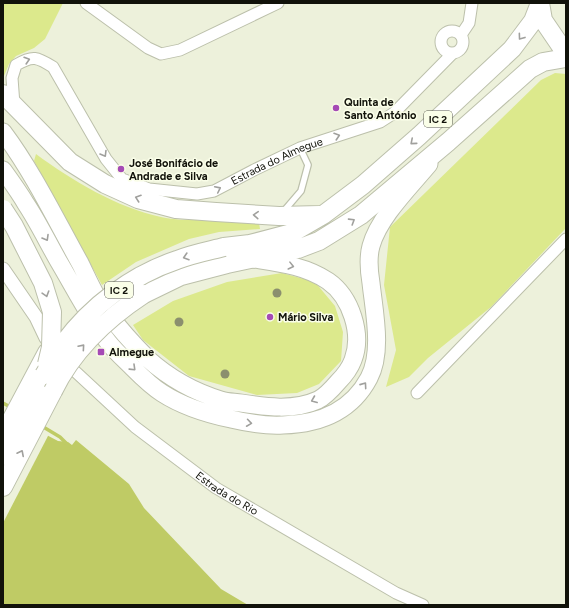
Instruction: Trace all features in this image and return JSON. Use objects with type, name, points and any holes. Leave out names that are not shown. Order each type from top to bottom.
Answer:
[{"type":"highway","points":[[540,3],[543,20],[562,48],[566,50]]},
{"type":"highway","name":"IC 2","points":[[3,488],[59,379],[77,353],[94,334],[125,306],[165,282],[250,244],[292,233],[323,215],[363,185],[419,136],[512,49],[533,21],[540,3]]},
{"type":"highway","name":"IC 2","points":[[3,456],[38,375],[82,322],[114,293],[141,276],[176,260],[225,256],[252,259],[298,249],[319,241],[361,215],[448,142],[530,69],[543,62],[566,58]]},
{"type":"highway","points":[[8,99],[70,162],[105,184],[138,199],[176,209],[279,216],[323,215]]},
{"type":"highway","points":[[3,209],[14,226],[43,283],[52,312],[51,347],[38,375]]},
{"type":"main road","points":[[3,132],[43,196],[105,310],[148,358],[175,379],[222,401],[264,407],[305,404],[318,399],[330,392],[343,376],[353,360],[356,345],[356,330],[352,315],[339,292],[330,282],[314,272],[289,265],[252,259]]},
{"type":"main road","points":[[3,170],[27,204],[94,323],[109,344],[143,377],[161,392],[191,408],[214,416],[247,423],[277,426],[294,425],[317,421],[338,412],[347,406],[359,393],[369,378],[374,367],[376,352],[376,330],[369,268],[370,247],[377,231],[395,205],[448,142]]},
{"type":"street","points":[[86,3],[148,48],[161,54],[180,50],[278,3]]},
{"type":"street","points":[[461,35],[469,23],[472,3]]},
{"type":"street","points":[[447,32],[458,32],[461,35],[464,42],[462,49],[452,54],[442,48],[442,37],[447,32]]},
{"type":"street","name":"Estrada do Almegue","points":[[8,99],[16,65],[27,58],[40,58],[53,67],[106,159],[122,179],[149,189],[197,194],[214,192],[254,170],[300,148],[380,122],[394,113],[452,54]]},
{"type":"street","points":[[417,393],[566,239]]},
{"type":"street","name":"Estrada do Rio","points":[[3,269],[36,317],[48,346],[135,426],[216,488],[396,593],[423,605]]},
{"type":"street","points":[[3,430],[38,375],[48,346]]},
{"type":"lane","points":[[279,216],[301,191],[308,165],[300,148]]},
{"type":"shaded area","points":[[3,3],[63,3],[45,39],[34,48],[16,56],[9,64],[4,76],[3,74]]},
{"type":"shaded area","points":[[555,73],[566,74],[566,228],[491,307],[428,358],[409,377],[386,387],[396,350],[384,285],[390,227],[541,80]]},
{"type":"shaded area","points":[[36,154],[64,174],[96,192],[145,213],[176,219],[259,223],[260,229],[219,232],[189,239],[136,262],[102,285],[34,161]]},
{"type":"shaded area","points":[[282,273],[315,282],[335,306],[343,332],[341,361],[319,384],[297,393],[257,395],[189,376],[143,340],[133,325],[173,301],[227,282]]},
{"type":"shaded area","points":[[3,412],[58,441],[68,442],[72,445],[76,440],[129,484],[144,508],[221,589],[248,605],[3,605]]},
{"type":"pier","points":[[4,410],[49,434],[3,523],[3,411]]},
{"type":"waterway","points":[[3,403],[12,408]]},
{"type":"waterway","points":[[40,425],[60,437],[69,446]]},
{"type":"place","name":"Quinta de Santo António","points":[[336,108]]},
{"type":"place","name":"José Bonifácio de Andrade e Silva","points":[[121,169]]},
{"type":"place","name":"Mário Silva","points":[[270,317]]},
{"type":"place","name":"Almegue","points":[[101,352]]}]
